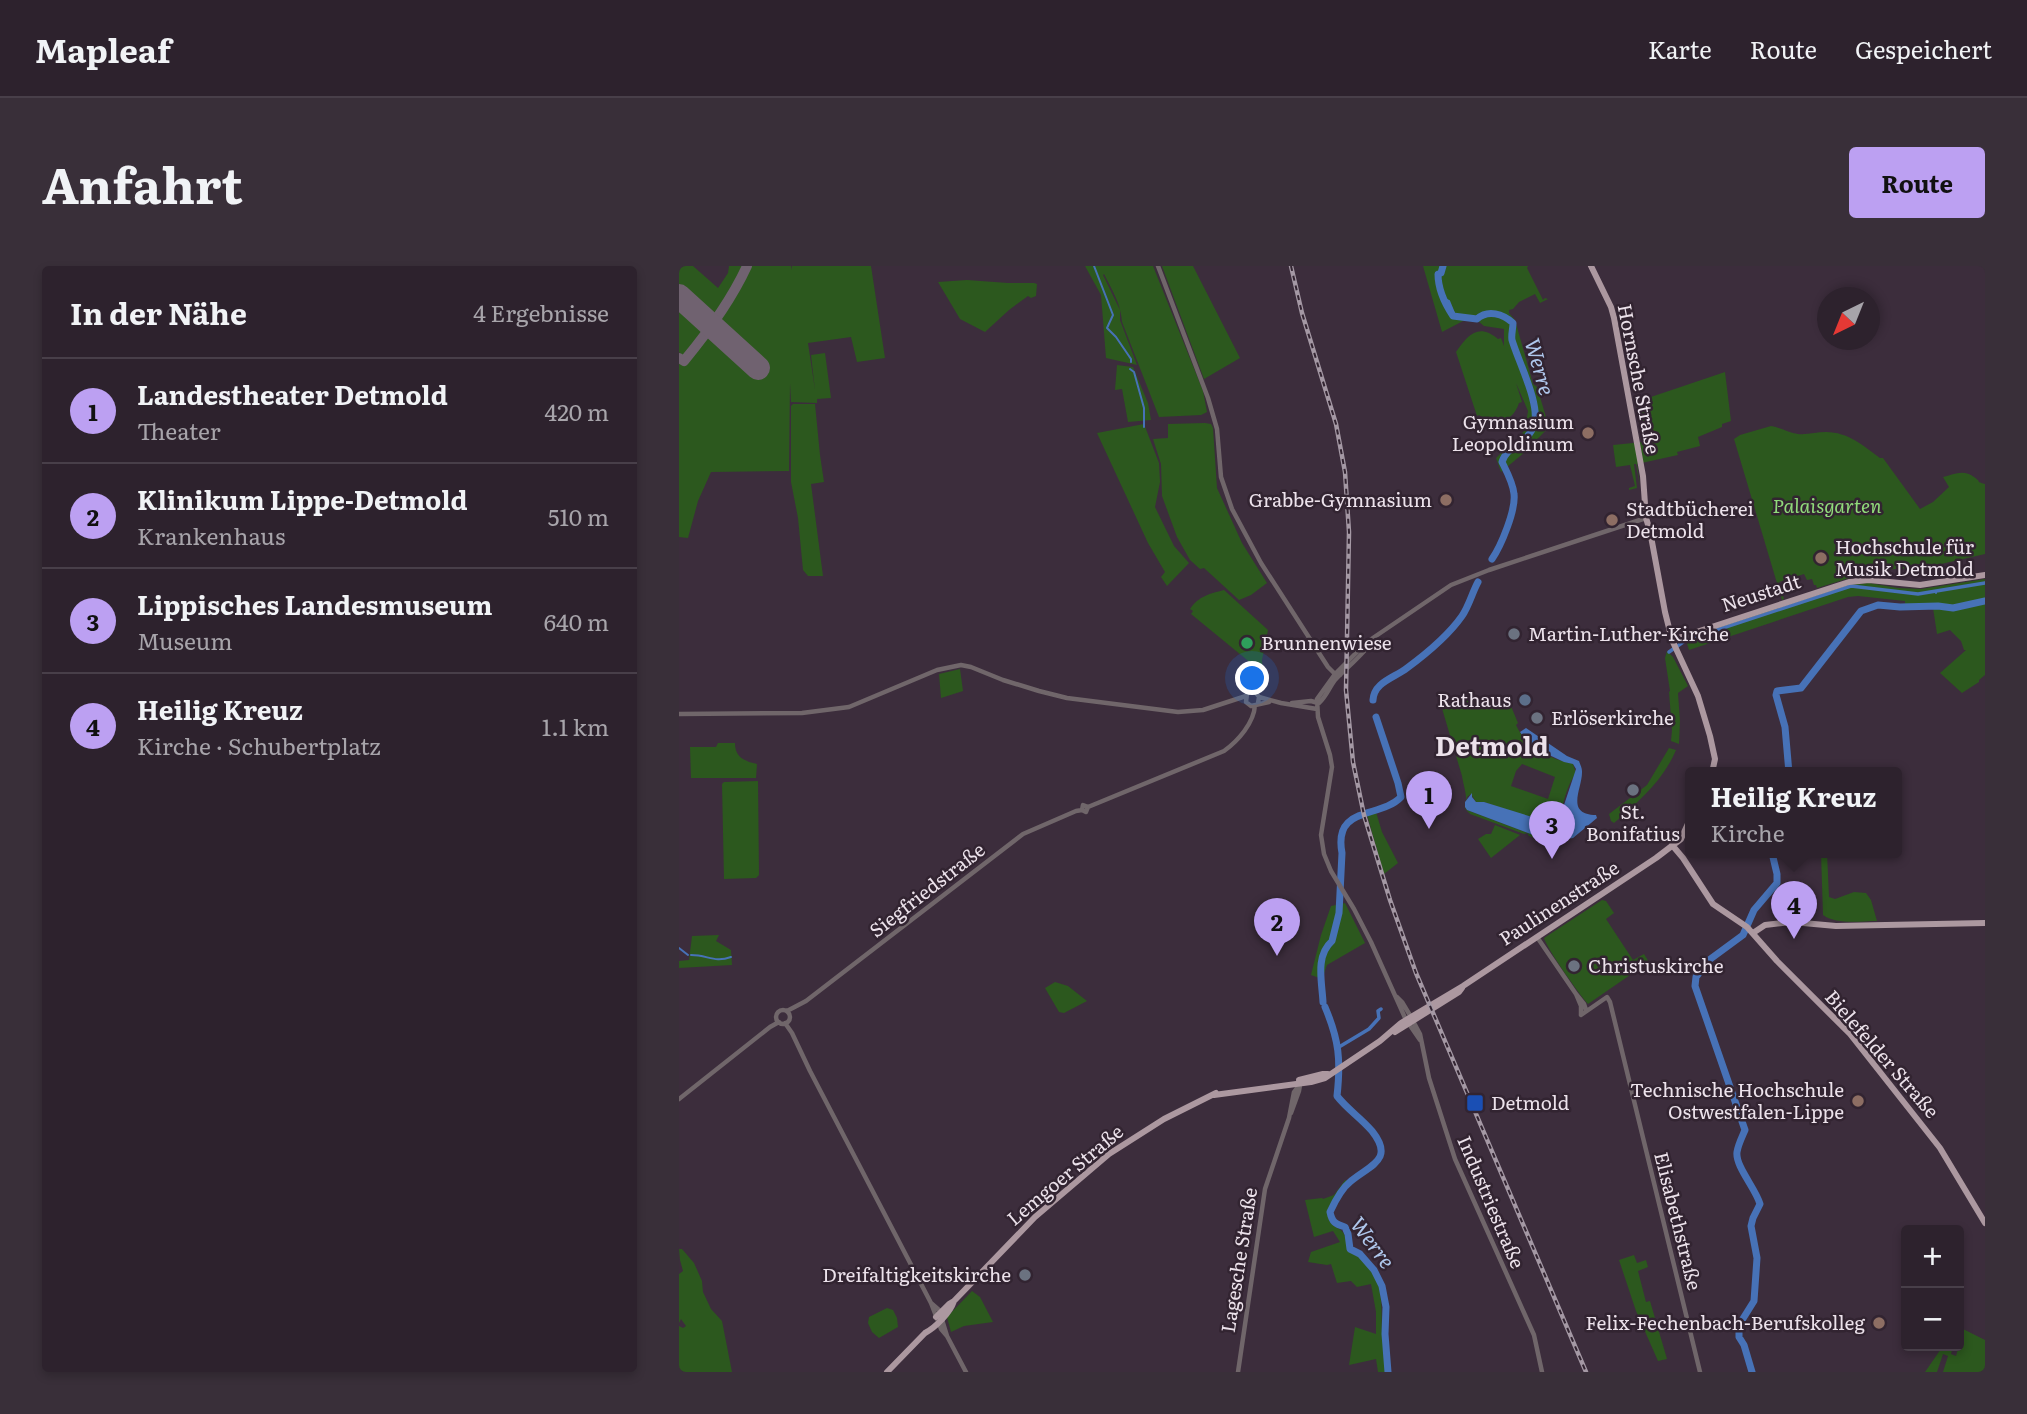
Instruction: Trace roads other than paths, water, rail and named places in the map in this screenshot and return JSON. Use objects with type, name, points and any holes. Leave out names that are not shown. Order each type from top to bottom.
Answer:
[{"type":"main road","name":"Hornsche Straße","points":[[1591,266],[1614,318],[1649,511],[1647,519],[1670,632],[1698,696],[1714,752],[1713,767]]},
{"type":"main road","name":"Neustadt","points":[[1674,644],[1849,582],[1869,580],[1920,585],[1985,575]]},
{"type":"main road","name":"Paulinenstraße","points":[[1301,1081],[1322,1079],[1338,1069],[1626,879],[1681,839],[1685,829]]},
{"type":"main road","name":"Bielefelder Straße","points":[[1674,843],[1681,850],[1683,858],[1713,904],[1753,933],[1776,960],[1850,1034],[1940,1148],[1985,1223]]},
{"type":"main road","points":[[1753,933],[1762,926],[1793,922],[1891,926],[1985,923]]},
{"type":"main road","name":"Lemgoer Straße","points":[[887,1372],[930,1331],[939,1317],[1035,1217],[1109,1154],[1164,1119],[1214,1095],[1301,1081]]},
{"type":"street","points":[[1158,266],[1208,398],[1217,429],[1221,477],[1232,509],[1280,595],[1326,662],[1338,673]]},
{"type":"street","points":[[1318,706],[1317,699],[1338,673],[1370,646],[1374,638],[1456,582],[1647,519]]},
{"type":"street","points":[[679,713],[796,714],[850,707],[937,670],[961,665],[1039,691],[1084,701],[1178,712],[1203,710],[1234,701],[1287,704],[1311,701],[1318,706]]},
{"type":"street","name":"Siegfriedstraße","points":[[679,1099],[770,1027],[784,1019],[797,1005],[1023,834],[1081,810],[1086,812],[1089,807],[1224,751],[1234,743],[1254,715],[1252,701]]},
{"type":"street","name":"Industriestraße","points":[[1318,706],[1332,767],[1321,840],[1326,861],[1351,903],[1421,1041],[1429,1078],[1455,1159],[1534,1335],[1542,1372]]},
{"type":"street","name":"Elisabethstraße","points":[[1537,937],[1585,1005],[1584,1012],[1607,997],[1700,1372]]},
{"type":"street","points":[[784,1019],[931,1303],[937,1307],[947,1336],[966,1372]]},
{"type":"street","name":"Lagesche Straße","points":[[1238,1372],[1265,1189],[1301,1081]]},
{"type":"water","points":[[1526,728],[1579,761],[1582,778],[1578,805],[1580,810],[1596,815],[1597,818],[1573,838],[1552,842],[1465,807],[1465,802],[1472,793],[1476,802],[1484,802],[1545,821],[1552,826],[1561,821],[1576,769],[1573,764],[1530,746],[1520,732]]},
{"type":"waterway","points":[[1094,266],[1113,315],[1107,328],[1116,337],[1131,362]]},
{"type":"waterway","name":"Werre","points":[[1443,266],[1438,274],[1439,285],[1453,316],[1477,319],[1486,314],[1495,314],[1513,323],[1512,340],[1534,406],[1534,425],[1531,431],[1508,452],[1502,462],[1510,478],[1514,501],[1507,528],[1492,559]]},
{"type":"waterway","name":"Werre","points":[[1444,299],[1449,301],[1456,318]]},
{"type":"waterway","points":[[1130,369],[1134,372],[1144,408],[1144,427]]},
{"type":"waterway","name":"Werre","points":[[1373,700],[1377,689],[1385,681],[1414,663],[1450,631],[1464,612],[1478,582]]},
{"type":"waterway","points":[[1669,652],[1686,640],[1851,586],[1918,594],[1985,583]]},
{"type":"waterway","points":[[1788,767],[1785,727],[1777,691],[1801,688],[1861,611],[1878,605],[1953,608],[1985,601]]},
{"type":"waterway","name":"Werre","points":[[1323,1002],[1321,962],[1332,941],[1339,913],[1341,838],[1344,827],[1360,815],[1392,804],[1401,797],[1376,717]]},
{"type":"waterway","points":[[1752,1372],[1739,1337],[1739,1325],[1754,1301],[1757,1258],[1751,1226],[1760,1204],[1737,1158],[1745,1130],[1695,986],[1696,977],[1709,960],[1743,935],[1754,910],[1777,883],[1773,858]]},
{"type":"waterway","points":[[679,948],[688,955]]},
{"type":"waterway","points":[[691,955],[715,959],[731,957]]},
{"type":"waterway","name":"Werre","points":[[1325,1007],[1338,1050],[1337,1096],[1372,1131],[1381,1149],[1377,1161],[1348,1184],[1330,1212],[1335,1222],[1345,1227],[1350,1249],[1360,1254],[1374,1270],[1382,1286],[1386,1307],[1388,1372]]},
{"type":"waterway","points":[[1339,1047],[1369,1029],[1379,1018],[1378,1011],[1381,1009]]},
{"type":"railway","points":[[1291,266],[1302,313],[1336,424],[1345,472],[1349,532],[1346,690],[1353,762],[1364,815],[1416,973],[1586,1372]]},
{"type":"place","name":"Gymnasium Leopoldinum","points":[[1588,433]]},
{"type":"place","name":"Grabbe-Gymnasium","points":[[1446,500]]},
{"type":"place","name":"Stadtbücherei Detmold","points":[[1612,520]]},
{"type":"place","name":"Hochschule für Musik Detmold","points":[[1821,558]]},
{"type":"place","name":"Martin-Luther-Kirche","points":[[1514,634]]},
{"type":"place","name":"Brunnenwiese","points":[[1247,643]]},
{"type":"place","name":"Rathaus","points":[[1525,700]]},
{"type":"place","name":"Erlöserkirche","points":[[1537,718]]},
{"type":"place","name":"St. Bonifatius","points":[[1633,790]]},
{"type":"place","name":"Landestheater Detmold","points":[[1429,829]]},
{"type":"place","name":"Lippisches Landesmuseum","points":[[1552,859]]},
{"type":"place","name":"Heilig Kreuz","points":[[1794,939]]},
{"type":"place","name":"Klinikum Lippe-Detmold","points":[[1277,956]]},
{"type":"place","name":"Christuskirche","points":[[1574,966]]},
{"type":"place","name":"Technische Hochschule Ostwestfalen-Lippe","points":[[1858,1101]]},
{"type":"place","name":"Detmold","points":[[1475,1103]]},
{"type":"place","name":"Dreifaltigkeitskirche","points":[[1025,1275]]},
{"type":"place","name":"Felix-Fechenbach-Berufskolleg","points":[[1879,1323]]},
{"type":"district","name":"Detmold","points":[[1492,747]]},
{"type":"park label","name":"Palaisgarten","points":[[1827,506]]}]
